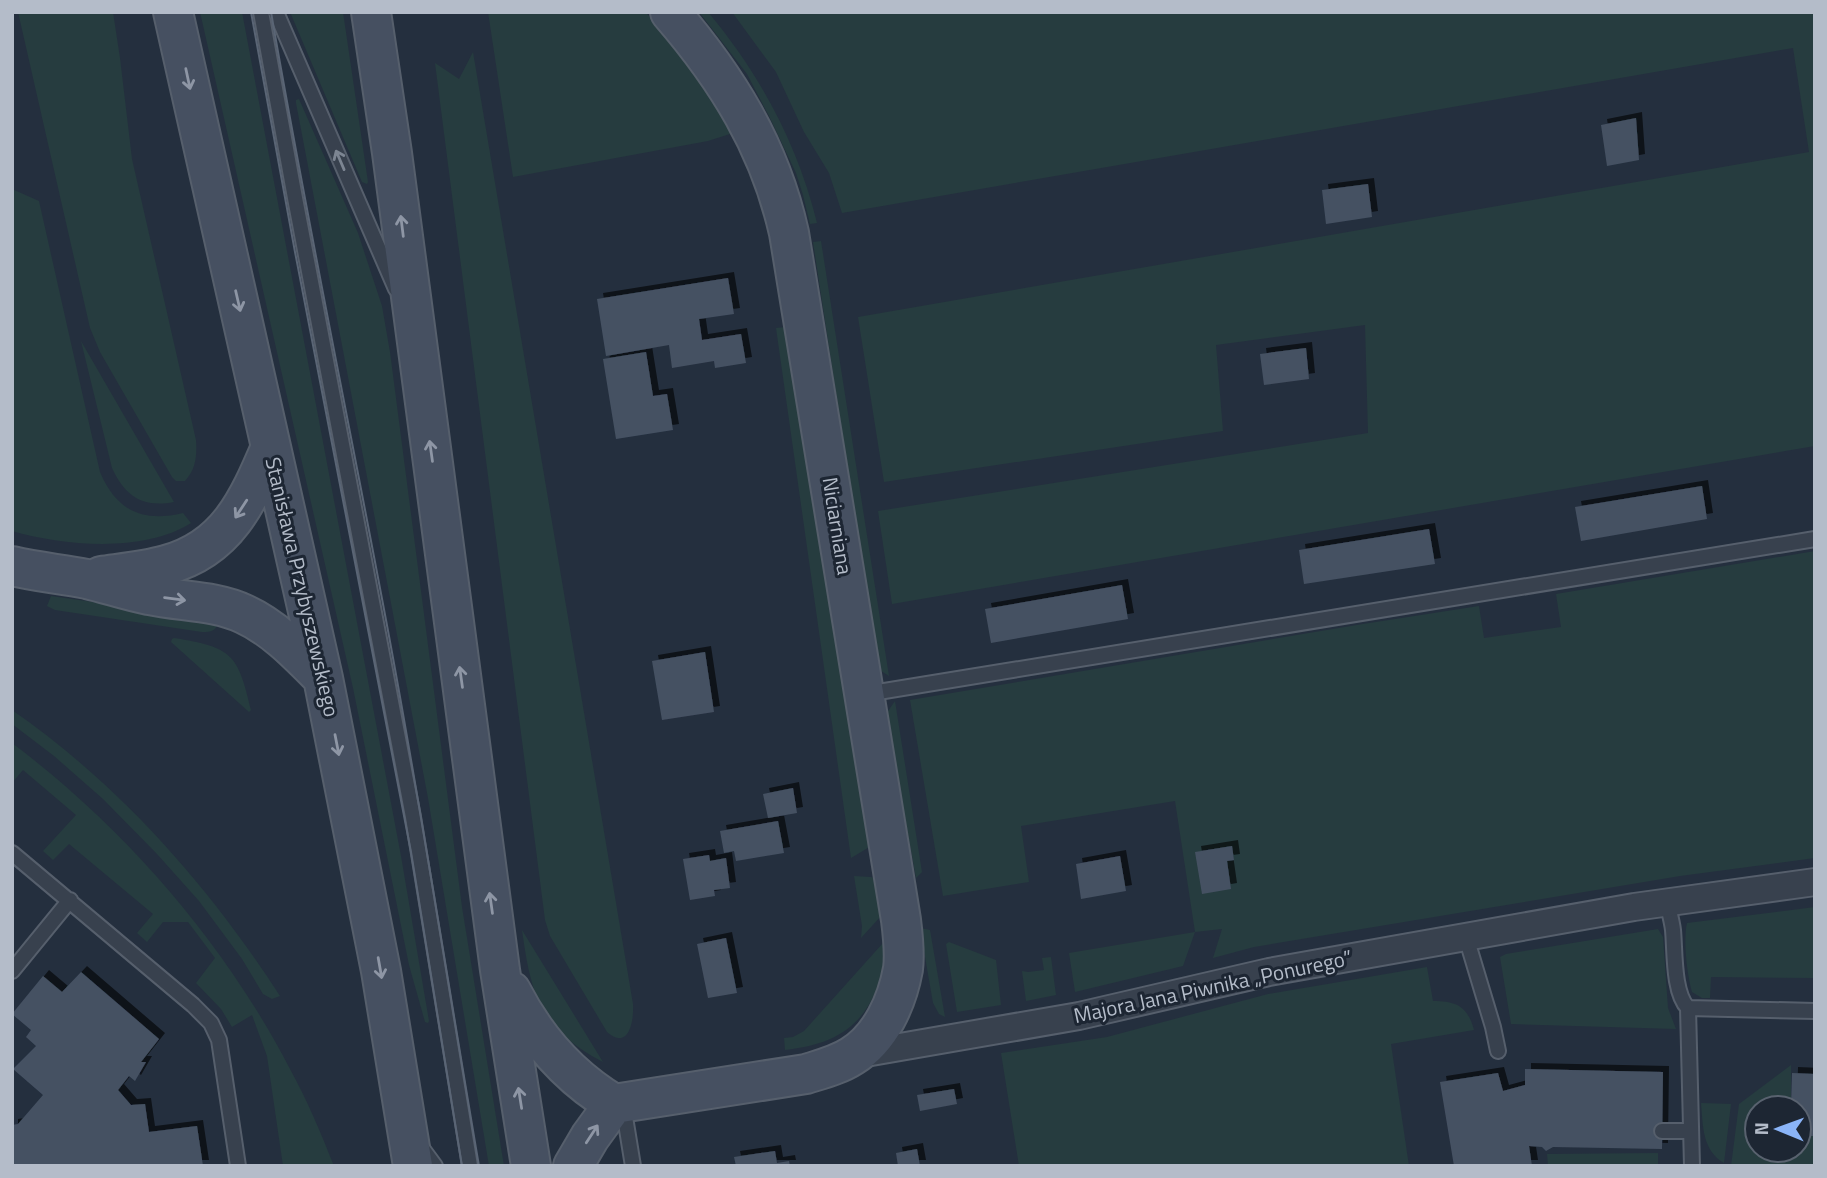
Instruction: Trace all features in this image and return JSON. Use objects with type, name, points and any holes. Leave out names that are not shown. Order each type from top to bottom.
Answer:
[{"type":"main road","name":"Stanisława Przybyszewskiego","points":[[173,12],[323,678],[381,971],[410,1147]]},
{"type":"main road","points":[[371,12],[500,970],[531,1166]]},
{"type":"main road","name":"Niciarniana","points":[[670,12],[702,50],[726,85],[759,144],[782,202],[791,246],[901,920],[903,967],[895,1001],[877,1033],[854,1055]]},
{"type":"main road","points":[[85,579],[167,565],[206,548],[228,528],[241,510],[271,447]]},
{"type":"main road","points":[[12,566],[85,579],[150,596],[228,608],[262,624],[323,678]]},
{"type":"main road","points":[[500,970],[519,1007],[551,1052],[580,1080],[618,1104],[597,1127],[573,1166]]},
{"type":"main road","name":"Majora Jana Piwnika „Ponurego”","points":[[618,1104],[806,1074],[835,1065],[854,1055]]},
{"type":"street","name":"Majora Jana Piwnika „Ponurego”","points":[[854,1055],[1079,1016],[1269,971],[1667,902],[1815,881]]},
{"type":"lane","points":[[261,12],[413,817],[470,1166]]},
{"type":"lane","points":[[276,12],[396,290],[419,360]]},
{"type":"lane","points":[[864,695],[1815,538]]},
{"type":"lane","points":[[12,853],[71,900],[211,1023],[219,1040],[238,1166]]},
{"type":"lane","points":[[12,971],[71,900]]},
{"type":"lane","points":[[1667,902],[1679,992],[1688,1008],[1692,1166]]},
{"type":"lane","points":[[1466,937],[1498,1051]]},
{"type":"lane","points":[[1688,1008],[1815,1011]]},
{"type":"lane","points":[[618,1104],[633,1166]]},
{"type":"lane","points":[[1662,1131],[1691,1131]]},
{"type":"lane","points":[[410,1147],[435,1166]]},
{"type":"green space","points":[[18,12],[113,12],[132,159],[196,440],[195,462],[185,481],[176,481],[172,477],[100,352],[90,328]]},
{"type":"green space","points":[[200,12],[242,12],[401,856],[428,1023],[425,1022],[409,965],[353,688]]},
{"type":"green space","points":[[290,12],[343,12],[367,184],[362,182]]},
{"type":"green space","points":[[488,12],[645,12],[682,55],[733,133],[708,141],[513,177]]},
{"type":"green space","points":[[699,12],[708,12],[760,85],[788,138],[817,223],[810,224],[796,173],[747,74]]},
{"type":"green space","points":[[732,12],[1815,12],[1815,446],[892,604],[878,511],[1368,433],[1365,325],[1216,345],[1223,431],[884,482],[858,317],[1809,152],[1793,48],[842,213],[829,173],[804,132],[776,72]]},
{"type":"green space","points":[[473,52],[633,1004],[629,1032],[620,1038],[607,1032],[550,936],[545,920],[435,63],[459,79]]},
{"type":"green space","points":[[299,99],[358,233],[382,306],[462,907],[504,1166],[489,1166],[428,798],[296,103]]},
{"type":"green space","points":[[12,189],[39,201],[100,472],[106,485],[122,504],[143,514],[168,516],[183,513],[191,523],[172,533],[127,543],[103,544],[55,540],[12,531]]},
{"type":"green space","points":[[821,241],[889,676],[878,669],[813,242]]},
{"type":"green space","points":[[786,327],[871,846],[851,858],[776,328]]},
{"type":"green space","points":[[81,341],[174,502],[153,503],[136,498],[117,478],[112,468]]},
{"type":"green space","points":[[1815,551],[1815,858],[1680,876],[1254,947],[1213,958],[1222,929],[1195,932],[1175,801],[1021,826],[1029,882],[943,896],[910,700],[1479,606],[1484,638],[1561,627],[1556,594]]},
{"type":"green space","points":[[51,596],[218,621],[213,630],[202,632],[55,610],[47,606]]},
{"type":"green space","points":[[174,638],[209,645],[229,656],[242,676],[251,710],[249,712],[171,642]]},
{"type":"green space","points":[[895,701],[922,872],[916,878],[886,714]]},
{"type":"green space","points":[[12,710],[52,739],[89,771],[126,804],[160,840],[223,915],[280,996],[272,999],[263,994],[242,959],[199,901],[103,799],[12,724]]},
{"type":"green space","points":[[12,743],[54,776],[133,850],[203,933],[264,1022],[302,1093],[334,1166],[283,1166],[267,1056],[252,1015],[232,1027],[221,1009],[196,983],[215,958],[188,922],[163,922],[147,942],[137,933],[153,914],[69,844],[53,860],[43,851],[76,815],[23,770],[12,783]]},
{"type":"green space","points":[[854,876],[876,879],[882,915],[861,938],[862,926]]},
{"type":"green space","points":[[1815,907],[1815,978],[1711,977],[1710,998],[1702,998],[1692,992],[1686,958],[1687,923]]},
{"type":"green space","points":[[920,928],[930,930],[945,1017],[939,1014],[933,1003]]},
{"type":"green space","points":[[1658,929],[1663,937],[1668,1008],[1676,1029],[1511,1024],[1500,957]]},
{"type":"green space","points":[[522,930],[603,1062],[582,1050],[552,1024],[535,992]]},
{"type":"green space","points":[[1195,932],[1183,966],[1075,992],[1069,953]]},
{"type":"green space","points":[[949,942],[996,960],[1001,1005],[957,1012],[946,944]]},
{"type":"green space","points":[[883,943],[884,961],[880,979],[869,1005],[860,1017],[840,1034],[828,1040],[785,1050],[784,1038],[804,1031]]},
{"type":"green space","points":[[1051,957],[1056,995],[1026,1001],[1022,971],[1044,970],[1042,958]]},
{"type":"green space","points":[[1427,967],[1433,1001],[1449,1002],[1460,1007],[1472,1022],[1474,1030],[1391,1044],[1409,1166],[1019,1166],[1001,1053],[1107,1037],[1268,994]]},
{"type":"green space","points":[[1791,1065],[1791,1094],[1752,1094]]},
{"type":"green space","points":[[1743,1101],[1743,1164],[1813,1164],[1813,1136],[1815,1166],[1731,1166],[1739,1104]]},
{"type":"green space","points":[[1701,1103],[1731,1104],[1724,1163],[1711,1151],[1708,1144],[1703,1129]]},
{"type":"green space","points":[[1658,1153],[1658,1166],[1548,1166],[1547,1154]]},
{"type":"building","points":[[1636,118],[1639,160],[1607,166],[1601,125]]},
{"type":"building","points":[[1368,184],[1372,217],[1326,224],[1322,190]]},
{"type":"building","points":[[728,278],[734,314],[699,319],[702,340],[741,334],[746,363],[715,368],[714,361],[672,368],[669,345],[606,356],[597,299]]},
{"type":"building","points":[[1306,348],[1309,379],[1264,385],[1260,354]]},
{"type":"building","points":[[646,352],[653,396],[667,394],[673,430],[616,439],[603,359]]},
{"type":"building","points":[[1702,486],[1707,519],[1581,541],[1575,507]]},
{"type":"building","points":[[1429,529],[1435,564],[1304,584],[1299,550]]},
{"type":"building","points":[[1122,585],[1128,619],[991,643],[985,609]]},
{"type":"building","points":[[705,652],[714,712],[662,720],[652,661]]},
{"type":"building","points":[[793,788],[797,813],[768,818],[763,794]]},
{"type":"building","points":[[778,821],[784,853],[736,861],[734,851],[724,853],[720,831]]},
{"type":"building","points":[[1232,846],[1234,860],[1227,861],[1231,889],[1202,894],[1195,852]]},
{"type":"building","points":[[709,855],[710,861],[726,858],[730,888],[714,890],[715,896],[690,900],[683,859]]},
{"type":"building","points":[[1120,856],[1126,891],[1081,899],[1076,864]]},
{"type":"building","points":[[726,938],[737,993],[708,998],[697,944]]},
{"type":"building","points":[[81,972],[159,1039],[141,1062],[146,1062],[135,1081],[129,1076],[118,1090],[131,1105],[145,1104],[149,1132],[197,1126],[203,1166],[12,1166],[12,1125],[18,1124],[43,1095],[13,1069],[36,1046],[26,1037],[31,1030],[12,1014],[43,976],[62,992]]},
{"type":"building","points":[[1525,1069],[1663,1072],[1662,1149],[1553,1147],[1546,1151],[1542,1147],[1529,1146],[1532,1166],[1454,1166],[1440,1082],[1498,1073],[1503,1091],[1525,1085]]},
{"type":"building","points":[[1792,1073],[1815,1074],[1815,1136],[1813,1094],[1791,1094]]},
{"type":"building","points":[[954,1089],[957,1104],[920,1111],[917,1095]]},
{"type":"building","points":[[917,1149],[920,1166],[898,1166],[896,1153]]},
{"type":"building","points":[[775,1151],[777,1163],[789,1161],[790,1166],[736,1166],[734,1157]]},
{"type":"tram line","points":[[251,12],[411,852],[462,1166]]},
{"type":"tram line","points":[[271,12],[398,688],[479,1166]]}]
